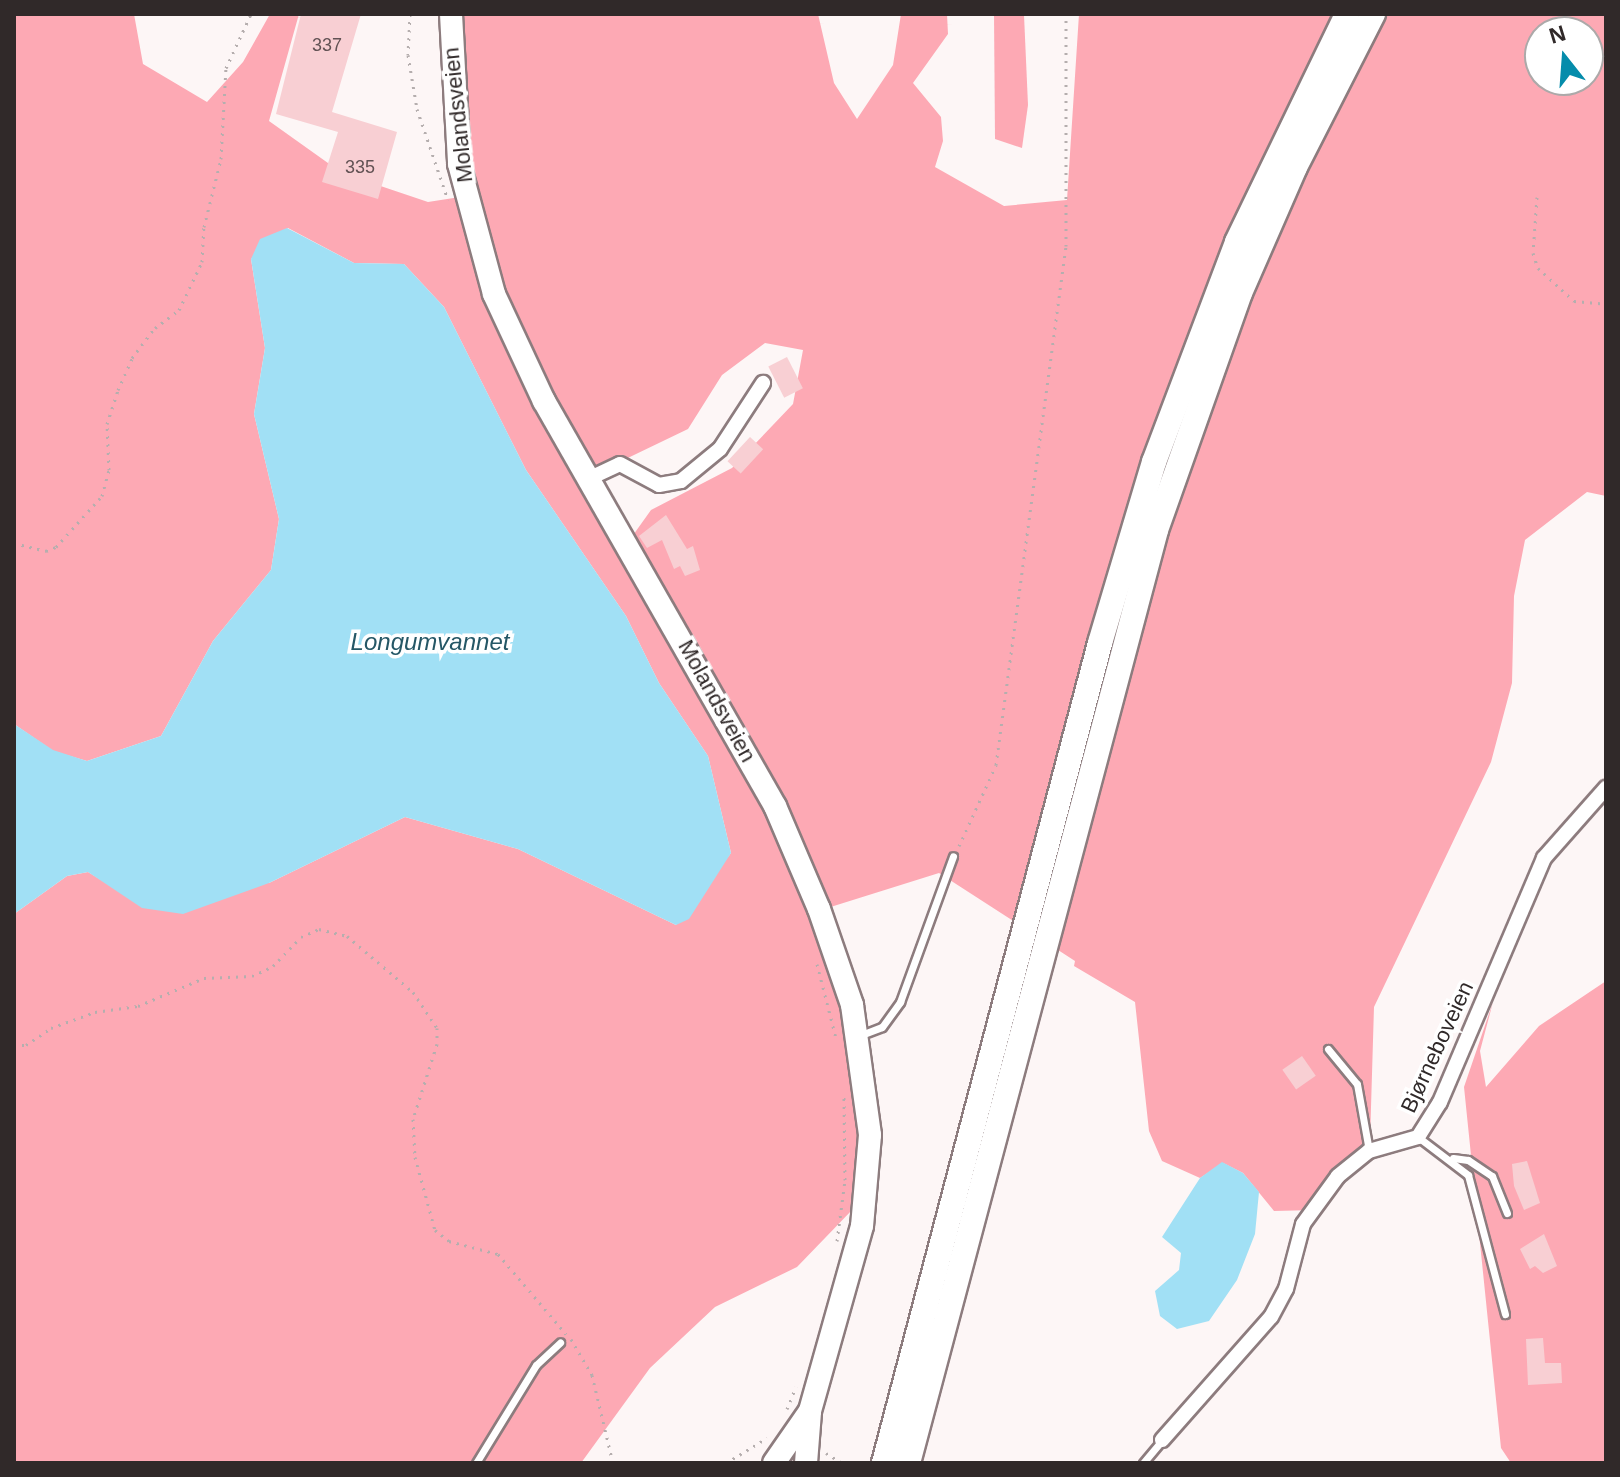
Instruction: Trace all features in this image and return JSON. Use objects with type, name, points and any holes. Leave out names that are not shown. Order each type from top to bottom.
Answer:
[{"type":"highway","points":[[884,1463],[1103,631],[1154,462],[1237,242],[1347,14]]},
{"type":"highway","points":[[908,1463],[1156,530],[1240,293],[1295,167],[1373,14]]},
{"type":"main road","name":"Molandsveien","points":[[451,14],[455,131],[482,257],[527,369],[775,806],[834,947],[848,1040],[870,1135],[867,1194],[854,1268],[810,1411],[774,1463]]},
{"type":"main road","name":"Molandsveien","points":[[810,1411],[812,1456]]},
{"type":"street","points":[[588,479],[620,464],[659,485],[681,481],[720,449],[763,383]]},
{"type":"street","name":"Bjørneboveien","points":[[1162,1440],[1271,1317],[1286,1289],[1303,1224],[1338,1176],[1369,1151],[1418,1137],[1440,1102],[1544,858],[1605,795]]},
{"type":"lane","points":[[848,1040],[882,1027],[900,1002],[953,856]]},
{"type":"lane","points":[[1328,1049],[1357,1084],[1369,1151]]},
{"type":"lane","points":[[1418,1137],[1451,1158],[1468,1175],[1505,1314]]},
{"type":"lane","points":[[1451,1158],[1468,1160],[1492,1176],[1507,1213]]},
{"type":"lane","points":[[476,1463],[536,1365],[560,1343]]},
{"type":"lane","points":[[1143,1463],[1162,1440]]},
{"type":"path","points":[[14,543],[46,551],[56,547],[102,496],[109,470],[107,424],[118,390],[132,358],[155,328],[179,310],[202,262],[204,227],[221,159],[226,68],[242,43],[251,14]]},
{"type":"path","points":[[953,856],[996,765],[1066,246],[1066,14]]},
{"type":"path","points":[[1537,197],[1533,253],[1538,268],[1574,301],[1606,304]]},
{"type":"path","points":[[14,1045],[26,1045],[51,1028],[95,1012],[138,1006],[204,978],[252,976],[273,966],[301,937],[319,929],[347,936],[413,992],[437,1028],[437,1044],[413,1119],[415,1157],[435,1230],[449,1241],[498,1254],[579,1348],[592,1375],[613,1463]]},
{"type":"path","points":[[816,960],[848,1040]]},
{"type":"path","points":[[834,1253],[845,1180],[844,1093]]},
{"type":"path","points":[[782,1419],[799,1379]]},
{"type":"path","points":[[726,1463],[756,1449],[770,1435]]},
{"type":"path","points":[[812,1456],[842,1463]]},
{"type":"shaded area","points":[[14,14],[134,14],[143,64],[207,102],[243,62],[270,14],[299,14],[269,121],[342,173],[428,202],[460,197],[454,14],[818,14],[834,83],[857,119],[893,65],[901,14],[947,14],[948,34],[913,83],[941,117],[943,141],[935,167],[1004,206],[1067,200],[1079,14],[1606,14],[1606,496],[1587,492],[1525,540],[1514,596],[1512,683],[1491,762],[1374,1007],[1370,1141],[1315,1210],[1274,1211],[1243,1173],[1223,1163],[1200,1178],[1162,1161],[1149,1131],[1135,1002],[1074,966],[1075,961],[939,873],[821,910],[868,1146],[853,1209],[797,1267],[715,1307],[650,1368],[581,1463],[14,1463],[14,914],[67,876],[88,872],[111,886],[269,883],[405,817],[518,849],[676,925],[731,853],[708,756],[659,683],[626,616],[526,470],[444,307],[404,264],[354,263],[288,228],[251,259],[265,348],[254,414],[279,519],[271,570],[213,641],[161,736],[87,761],[53,751],[14,724]],"holes":[[[765,343],[803,350],[793,404],[732,468],[651,510],[631,538],[585,497],[607,468],[688,429],[722,375]]]},
{"type":"shaded area","points":[[994,14],[1024,15],[1028,105],[1022,148],[995,139]]},
{"type":"shaded area","points":[[1606,981],[1606,1463],[1511,1463],[1501,1448],[1464,1087],[1493,1002],[1480,1051],[1486,1087],[1539,1026]]},
{"type":"water","name":"Longumvannet","points":[[287,228],[354,263],[404,264],[444,307],[526,470],[626,616],[659,683],[708,756],[731,853],[689,919],[676,925],[518,849],[405,817],[269,883],[183,914],[142,908],[88,872],[67,876],[14,914],[14,724],[53,750],[87,761],[161,736],[213,641],[271,570],[279,519],[254,414],[265,348],[251,259],[260,239]]},
{"type":"water","points":[[1222,1162],[1243,1173],[1259,1192],[1255,1234],[1237,1280],[1209,1321],[1177,1329],[1160,1316],[1155,1291],[1179,1270],[1181,1253],[1162,1237],[1200,1178]]},
{"type":"building","points":[[301,14],[361,14],[332,112],[397,132],[378,199],[322,182],[338,132],[276,114]]},
{"type":"building","points":[[787,357],[803,388],[784,398],[768,367]]},
{"type":"building","points":[[750,437],[763,449],[741,473],[727,461]]},
{"type":"building","points":[[666,515],[687,549],[693,546],[700,570],[685,576],[680,566],[674,569],[662,540],[647,548],[639,536]]},
{"type":"building","points":[[1302,1056],[1316,1076],[1296,1089],[1282,1070]]},
{"type":"building","points":[[1527,1161],[1540,1203],[1524,1210],[1514,1186],[1512,1164]]},
{"type":"building","points":[[1544,1234],[1557,1266],[1543,1273],[1535,1266],[1530,1269],[1520,1249]]},
{"type":"building","points":[[1543,1338],[1545,1363],[1561,1363],[1562,1383],[1528,1385],[1526,1339]]}]
